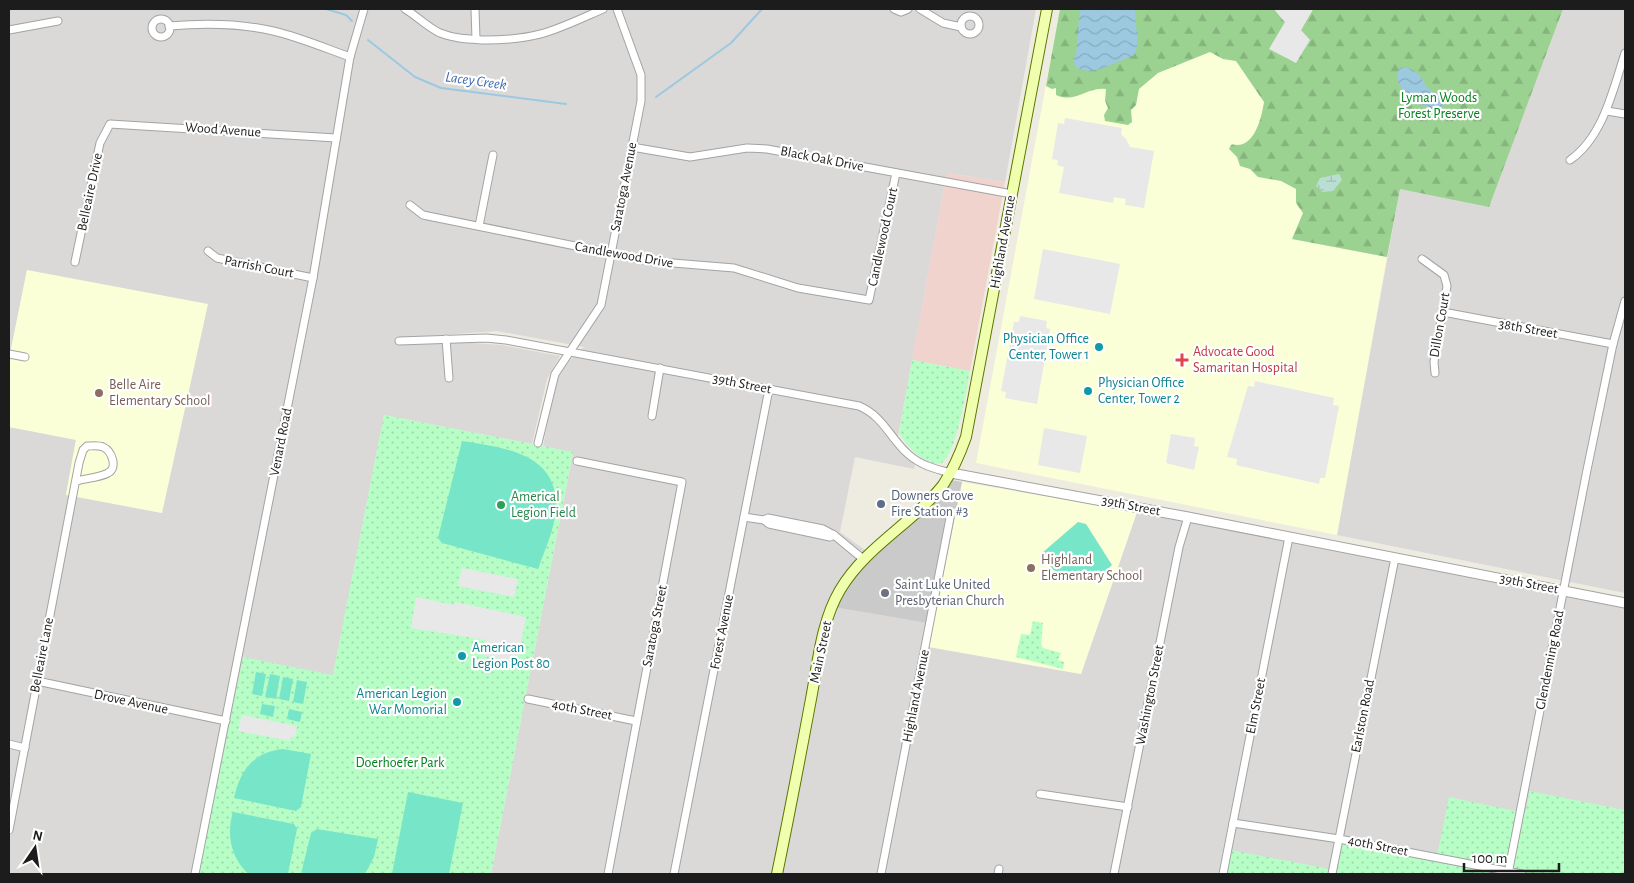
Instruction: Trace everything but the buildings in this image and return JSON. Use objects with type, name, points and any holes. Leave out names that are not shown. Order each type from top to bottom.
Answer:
[{"type":"main road","name":"Highland Avenue","points":[[950,473],[964,443],[970,421],[1047,9]]},
{"type":"main road","name":"Main Street","points":[[777,874],[826,624],[839,592],[863,559],[929,500],[950,473]]},
{"type":"street","name":"Venard Road","points":[[195,874],[313,278],[350,57],[364,9]]},
{"type":"street","points":[[405,9],[438,32],[458,39],[508,40],[535,37],[559,30],[603,9]]},
{"type":"street","points":[[475,9],[476,39]]},
{"type":"street","name":"Saratoga Avenue","points":[[538,443],[552,382],[601,305],[641,102],[641,76],[617,9]]},
{"type":"street","points":[[894,9],[901,12],[908,9]]},
{"type":"street","points":[[920,9],[944,23],[961,26]]},
{"type":"street","points":[[9,30],[58,20]]},
{"type":"street","points":[[169,26],[205,24],[251,27],[286,34],[350,57]]},
{"type":"street","points":[[1570,160],[1580,153],[1607,111],[1625,53]]},
{"type":"street","points":[[1607,111],[1625,114]]},
{"type":"street","name":"Wood Avenue","points":[[110,124],[336,138]]},
{"type":"street","name":"Belleaire Drive","points":[[75,262],[100,144],[110,124]]},
{"type":"street","name":"Black Oak Drive","points":[[632,147],[690,157],[747,148],[767,149],[1012,194]]},
{"type":"street","points":[[479,226],[494,155]]},
{"type":"street","name":"Candlewood Court","points":[[869,300],[896,173]]},
{"type":"street","name":"Candlewood Drive","points":[[410,205],[423,215],[611,254],[668,264],[734,268],[798,288],[869,300]]},
{"type":"street","name":"Parrish Court","points":[[208,251],[217,258],[313,278]]},
{"type":"street","name":"Dillon Court","points":[[1422,259],[1444,274],[1446,279],[1434,372]]},
{"type":"street","name":"Glendenning Road","points":[[1508,873],[1613,344],[1625,300]]},
{"type":"street","name":"38th Street","points":[[1443,312],[1613,344]]},
{"type":"street","points":[[446,339],[449,378]]},
{"type":"street","name":"39th Street","points":[[399,341],[446,339],[506,340],[846,403],[868,410],[884,423],[908,454],[933,468],[950,473],[1188,517],[1625,603]]},
{"type":"street","points":[[9,354],[25,357]]},
{"type":"street","points":[[652,416],[660,368]]},
{"type":"street","name":"Forest Avenue","points":[[674,874],[769,389]]},
{"type":"street","name":"Belleaire Lane","points":[[9,830],[83,450],[87,446],[94,445],[107,449],[113,462],[113,468],[109,473],[77,481]]},
{"type":"street","name":"Saratoga Street","points":[[578,462],[682,482],[608,874]]},
{"type":"street","points":[[744,517],[764,520],[768,518],[823,529],[834,535],[863,559]]},
{"type":"street","name":"Washington Street","points":[[1114,874],[1179,546],[1188,517]]},
{"type":"street","name":"Highland Avenue","points":[[882,874],[950,518]]},
{"type":"street","name":"Elm Street","points":[[1223,874],[1289,537]]},
{"type":"street","name":"Earlston Road","points":[[1332,874],[1395,558]]},
{"type":"street","name":"Drove Avenue","points":[[37,681],[226,721]]},
{"type":"street","name":"40th Street","points":[[528,699],[636,721]]},
{"type":"street","points":[[9,744],[25,748]]},
{"type":"street","points":[[1040,794],[1128,807]]},
{"type":"street","name":"40th Street","points":[[1233,823],[1339,839],[1508,873],[1522,874]]},
{"type":"shaded area","points":[[9,9],[1036,9],[1005,182],[947,173],[896,447],[915,465],[914,469],[855,457],[840,532],[869,553],[833,607],[933,624],[929,647],[1081,674],[1137,512],[1625,608],[1625,874],[491,874],[573,453],[543,446],[556,380],[570,360],[584,347],[497,331],[399,338],[502,345],[560,356],[547,379],[532,444],[384,415],[333,675],[230,727],[199,874],[9,874],[9,427],[76,439],[66,494],[162,513],[27,270],[9,359]]},
{"type":"shaded area","name":"Advocate Good Samaritan Hospital","points":[[1060,9],[1392,9],[1292,239],[1387,257],[1337,535],[976,463]]},
{"type":"shaded area","points":[[1274,9],[1313,9],[1301,30],[1310,40],[1296,63],[1269,49],[1285,22]]},
{"type":"shaded area","points":[[1563,9],[1625,9],[1625,593],[1337,535],[1400,189],[1489,206]]},
{"type":"shaded area","points":[[1065,118],[1122,128],[1121,134],[1130,147],[1154,151],[1144,208],[1125,205],[1126,199],[1114,197],[1113,203],[1059,193],[1064,167],[1057,165],[1058,160],[1052,159],[1058,123],[1064,124]]},
{"type":"shaded area","points":[[947,173],[1005,182],[970,371],[912,360]]},
{"type":"shaded area","points":[[1043,249],[1120,264],[1110,314],[1034,299]]},
{"type":"shaded area","name":"Belle Aire Elementary School","points":[[27,270],[208,304],[162,513],[66,495],[76,440],[9,427],[9,359]]},
{"type":"shaded area","points":[[1020,316],[1047,321],[1046,328],[1050,329],[1037,404],[1005,398],[1006,392],[1001,391],[1014,322],[1019,322]]},
{"type":"shaded area","points":[[1255,381],[1334,398],[1333,405],[1339,406],[1325,478],[1320,478],[1319,484],[1236,465],[1237,459],[1227,457],[1248,386],[1254,387]]},
{"type":"shaded area","points":[[1044,428],[1087,436],[1080,473],[1038,465]]},
{"type":"shaded area","points":[[1171,434],[1195,438],[1194,446],[1199,447],[1194,470],[1166,463]]},
{"type":"shaded area","points":[[946,479],[962,482],[933,624],[833,607],[850,575]]},
{"type":"shaded area","name":"Highland Elementary School","points":[[962,482],[1137,512],[1081,674],[929,647]]},
{"type":"shaded area","points":[[462,568],[518,579],[514,597],[458,586]]},
{"type":"shaded area","points":[[416,597],[454,605],[455,602],[526,617],[517,662],[484,656],[486,640],[411,628]]},
{"type":"shaded area","points":[[242,715],[297,726],[295,737],[291,736],[290,741],[238,731]]},
{"type":"green space","name":"Lyman Woods Forest Preserve","points":[[1060,9],[1274,9],[1285,22],[1301,30],[1313,9],[1563,9],[1489,207],[1400,189],[1387,257],[1292,239],[1303,213],[1296,203],[1296,189],[1281,181],[1258,177],[1250,169],[1240,166],[1237,157],[1229,149],[1231,145],[1238,145],[1249,140],[1254,134],[1260,121],[1264,102],[1236,61],[1223,59],[1210,52],[1158,73],[1139,89],[1136,105],[1131,110],[1132,122],[1128,125],[1105,121],[1104,115],[1108,108],[1105,101],[1106,89],[1093,90],[1070,97],[1056,95],[1056,88],[1052,89],[1046,86]]},
{"type":"green space","points":[[1339,174],[1342,180],[1333,191],[1322,192],[1316,186],[1320,178]]},
{"type":"green space","points":[[912,360],[970,371],[952,448],[947,458],[941,464],[928,461],[916,454],[899,433]]},
{"type":"green space","name":"Doerhoefer Park","points":[[384,415],[573,452],[491,874],[199,874],[243,657],[333,675]]},
{"type":"green space","name":"Americal Legion Field","points":[[462,441],[497,447],[529,458],[542,468],[551,480],[555,496],[555,517],[538,569],[442,543],[438,538]]},
{"type":"green space","points":[[1078,522],[1086,524],[1112,565],[1093,578],[1083,581],[1064,577],[1056,572],[1048,564],[1042,553]]},
{"type":"green space","points":[[1033,621],[1043,623],[1041,644],[1043,648],[1061,653],[1058,660],[1064,662],[1063,669],[1016,657],[1021,634],[1030,635]]},
{"type":"green space","points":[[256,672],[266,674],[262,696],[252,694]]},
{"type":"green space","points":[[270,674],[280,676],[276,699],[265,697]]},
{"type":"green space","points":[[283,677],[293,679],[289,701],[279,699]]},
{"type":"green space","points":[[297,680],[307,682],[303,704],[293,702]]},
{"type":"green space","points":[[262,704],[275,706],[273,717],[260,714]]},
{"type":"green space","points":[[289,709],[302,712],[300,722],[287,719]]},
{"type":"green space","points":[[283,749],[311,754],[301,807],[296,811],[234,798],[244,771],[256,758]]},
{"type":"green space","points":[[1530,791],[1625,810],[1625,874],[1226,874],[1231,850],[1335,870],[1341,842],[1436,861],[1449,797],[1525,813]]},
{"type":"green space","points":[[408,792],[463,803],[449,874],[392,874]]},
{"type":"green space","points":[[233,812],[294,824],[297,829],[288,874],[248,874],[234,853],[230,837]]},
{"type":"green space","points":[[317,829],[378,839],[374,857],[366,872],[364,874],[301,874],[311,833]]},
{"type":"water","points":[[1080,9],[1135,9],[1137,46],[1133,56],[1097,70],[1083,70],[1076,67],[1073,59],[1076,55]]},
{"type":"water","points":[[1403,67],[1415,71],[1430,90],[1444,100],[1442,109],[1434,111],[1424,105],[1414,104],[1398,82],[1398,73],[1400,68]]},
{"type":"waterway","name":"Lacey Creek","points":[[326,9],[346,15],[352,21]]},
{"type":"waterway","name":"Lacey Creek","points":[[656,97],[731,43],[762,9]]},
{"type":"waterway","name":"Lacey Creek","points":[[368,40],[415,77],[441,88],[566,104]]},
{"type":"place","name":"Physician Office Center, Tower 1","points":[[1099,347]]},
{"type":"place","name":"Advocate Good Samaritan Hospital","points":[[1182,360]]},
{"type":"place","name":"Physician Office Center, Tower 2","points":[[1088,391]]},
{"type":"place","name":"Belle Aire Elementary School","points":[[99,393]]},
{"type":"place","name":"Downers Grove Fire Station #3","points":[[881,504]]},
{"type":"place","name":"Americal Legion Field","points":[[501,505]]},
{"type":"place","name":"Highland Elementary School","points":[[1031,568]]},
{"type":"place","name":"Saint Luke United Presbyterian Church","points":[[885,593]]},
{"type":"place","name":"American Legion Post 80","points":[[462,656]]},
{"type":"place","name":"American Legion War Momorial","points":[[457,702]]}]
